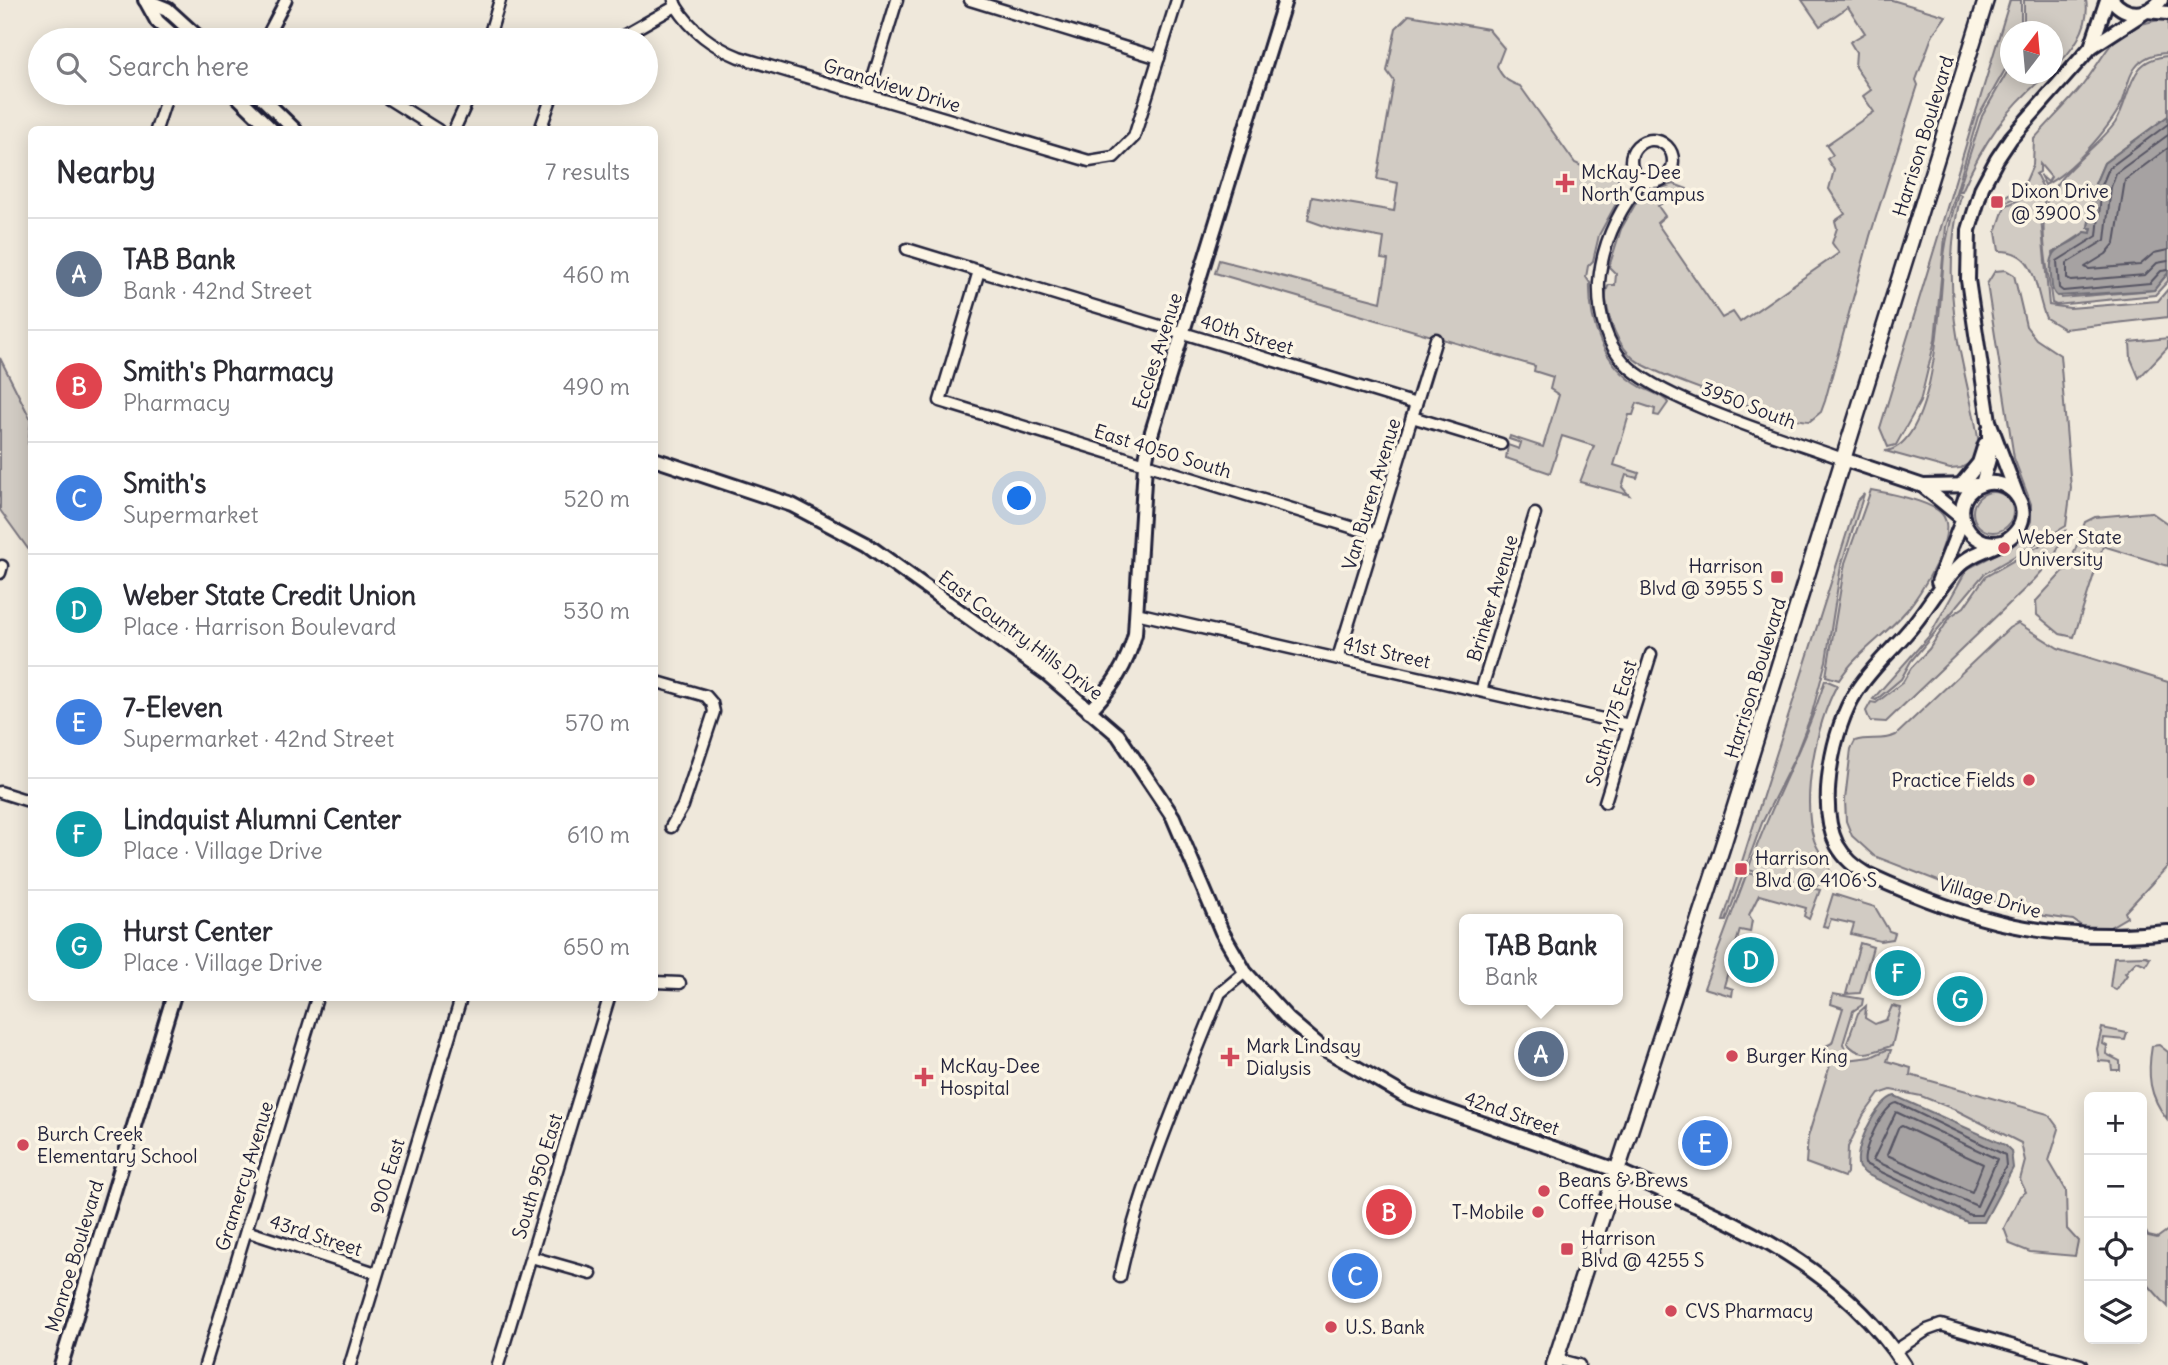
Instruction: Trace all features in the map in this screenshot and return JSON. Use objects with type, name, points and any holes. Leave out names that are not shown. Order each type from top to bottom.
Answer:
[{"type":"main road","name":"Harrison Boulevard","points":[[1555,1362],[1693,938],[1986,0]]},
{"type":"street","points":[[146,0],[157,21],[165,28]]},
{"type":"street","points":[[146,0],[167,9],[188,28]]},
{"type":"street","points":[[271,28],[286,0]]},
{"type":"street","points":[[492,28],[500,0]]},
{"type":"street","points":[[867,95],[897,0]]},
{"type":"street","points":[[970,0],[1159,58],[1177,0]]},
{"type":"street","name":"Eccles Avenue","points":[[1089,711],[1106,694],[1125,663],[1135,634],[1145,464],[1154,424],[1285,0]]},
{"type":"street","points":[[2091,47],[2109,0],[2125,11],[2168,12]]},
{"type":"street","points":[[1929,603],[1962,519],[1964,501],[1980,485],[1989,460],[1989,427],[1968,280],[1968,245],[1972,219],[1982,187],[2005,146],[2091,47],[2161,0]]},
{"type":"street","name":"Grandview Drive","points":[[635,28],[675,3],[699,33],[724,51],[1078,160],[1089,161],[1114,157],[1124,149],[1139,127],[1159,58]]},
{"type":"street","points":[[157,126],[164,105]]},
{"type":"street","points":[[246,105],[268,126]]},
{"type":"street","points":[[269,105],[291,126]]},
{"type":"street","points":[[398,105],[432,126]]},
{"type":"street","points":[[456,126],[465,105]]},
{"type":"street","points":[[541,126],[549,105]]},
{"type":"street","points":[[1643,142],[1662,143],[1671,152],[1670,171],[1661,180],[1643,180],[1631,164],[1633,151],[1643,142]]},
{"type":"street","name":"3950 South","points":[[1643,180],[1628,199],[1608,238],[1601,262],[1601,315],[1610,342],[1624,363],[1644,379],[1679,397],[1843,459]]},
{"type":"street","name":"40th Street","points":[[907,249],[1416,404]]},
{"type":"street","name":"East 4050 South","points":[[979,271],[940,401],[1377,535]]},
{"type":"street","name":"Van Buren Avenue","points":[[1338,659],[1436,339]]},
{"type":"street","points":[[1412,417],[1501,444]]},
{"type":"street","points":[[1961,485],[1979,463],[1989,427]]},
{"type":"street","points":[[1929,603],[1961,563],[2013,535],[2020,524],[2022,511],[2019,499],[1989,427]]},
{"type":"street","points":[[1843,459],[1923,486],[2000,484],[2019,499]]},
{"type":"street","name":"East Country Hills Drive","points":[[658,460],[792,505],[866,544],[1011,648],[1118,734],[1173,817],[1222,932],[1245,972]]},
{"type":"street","points":[[1923,486],[1962,519],[1975,538],[1985,542],[2001,542]]},
{"type":"street","name":"Brinker Avenue","points":[[1482,691],[1535,514]]},
{"type":"street","name":"Village Drive","points":[[1929,603],[1862,682],[1845,712],[1836,739],[1830,776],[1830,820],[1837,844],[1851,864],[1880,880],[1938,903],[2024,929],[2096,937],[2168,932]]},
{"type":"street","name":"41st Street","points":[[1136,613],[1629,725]]},
{"type":"street","name":"South 1175 East","points":[[1605,802],[1651,654]]},
{"type":"street","points":[[658,682],[706,696],[712,703],[713,712],[683,806],[671,827]]},
{"type":"street","points":[[0,792],[28,801]]},
{"type":"street","points":[[1120,1278],[1132,1222],[1220,993],[1245,972]]},
{"type":"street","name":"42nd Street","points":[[1245,972],[1287,1019],[1321,1047],[1407,1097],[1616,1170],[1736,1223],[1791,1254],[1860,1308],[1904,1365]]},
{"type":"street","points":[[658,982],[680,983]]},
{"type":"street","name":"Monroe Boulevard","points":[[61,1365],[172,1001]]},
{"type":"street","name":"Gramercy Avenue","points":[[205,1365],[316,1001]]},
{"type":"street","name":"900 East","points":[[350,1365],[460,1001]]},
{"type":"street","name":"South 950 East","points":[[498,1365],[608,1001]]},
{"type":"street","name":"43rd Street","points":[[246,1231],[376,1273]]},
{"type":"street","points":[[531,1257],[591,1274]]},
{"type":"street","points":[[1895,1351],[1927,1329],[1941,1325],[2081,1365]]},
{"type":"street","points":[[1555,1362],[1579,1365]]},
{"type":"shaded area","points":[[1802,0],[1892,0],[1946,16],[1933,34],[1916,80],[1918,85],[1870,236],[1825,401],[1821,412],[1810,421],[1748,405],[1690,385],[1633,358],[1620,342],[1612,324],[1606,297],[1609,285],[1615,285],[1616,274],[1609,267],[1621,229],[1641,194],[1674,184],[1687,189],[1686,196],[1681,199],[1676,194],[1658,206],[1665,216],[1657,223],[1722,318],[1733,312],[1740,322],[1839,253],[1832,243],[1837,228],[1835,221],[1845,214],[1829,189],[1834,170],[1827,159],[1833,155],[1826,145],[1874,112],[1863,96],[1871,90],[1855,67],[1856,52],[1850,42],[1865,33],[1848,7],[1820,26]]},
{"type":"shaded area","points":[[2010,0],[2021,0],[2021,21],[2004,21]]},
{"type":"shaded area","points":[[2024,0],[2086,0],[2083,29],[2063,58],[2063,21],[2024,21]]},
{"type":"shaded area","points":[[1409,15],[1488,29],[1504,48],[1497,66],[1501,74],[1520,86],[1575,163],[1594,172],[1615,173],[1624,189],[1599,235],[1593,261],[1588,266],[1586,277],[1590,283],[1592,313],[1601,342],[1617,367],[1628,378],[1668,403],[1659,416],[1654,415],[1655,409],[1637,403],[1633,415],[1629,415],[1614,465],[1639,473],[1637,478],[1626,475],[1622,487],[1629,495],[1580,482],[1594,446],[1562,436],[1550,473],[1506,458],[1508,445],[1519,449],[1521,443],[1509,439],[1510,436],[1543,447],[1559,395],[1550,389],[1553,377],[1534,371],[1535,366],[1215,273],[1219,260],[1381,302],[1388,260],[1381,259],[1384,238],[1333,229],[1308,220],[1312,197],[1394,211],[1398,183],[1377,179],[1394,81],[1387,71],[1396,28]]},
{"type":"shaded area","points":[[2168,19],[2168,53],[2150,56],[2135,68],[2122,103],[2088,149],[2066,171],[2045,185],[2040,175],[2048,182],[2051,177],[2040,164],[2040,172],[2036,174],[2042,186],[2002,204],[1998,202],[2026,181],[2033,165],[2034,139],[2082,86],[2115,40],[2135,27]]},
{"type":"shaded area","points":[[2000,33],[2000,78],[1978,117],[1946,227],[1935,340],[1920,402],[1896,445],[1888,447],[1880,428]]},
{"type":"shaded area","points":[[2168,56],[2168,116],[2104,163],[2095,184],[2088,227],[2092,228],[2091,233],[2085,232],[2053,253],[2061,298],[2154,290],[2168,273],[2168,281],[2155,295],[2056,305],[2052,303],[2044,241],[2044,216],[2051,194],[2067,172],[2115,123],[2139,69],[2145,63]]},
{"type":"shaded area","points":[[2000,84],[2036,84],[1997,127],[1978,157],[1962,191],[1958,191],[1982,116]]},
{"type":"shaded area","points":[[2044,189],[2046,195],[2041,218],[2049,305],[2070,308],[2158,301],[2168,289],[2168,317],[2064,329],[2046,318],[2028,265],[2022,257],[2012,252],[1999,251],[1996,232],[2005,206]]},
{"type":"shaded area","points":[[1958,193],[1961,195],[1953,239],[1953,305],[1959,349],[1979,445],[1974,461],[1961,468],[1950,469],[1885,451],[1902,443],[1916,424],[1925,397],[1937,334],[1945,248]]},
{"type":"shaded area","points":[[2006,270],[2014,275],[2026,326],[2036,339],[2060,355],[2071,488],[2066,526],[1984,574],[1911,661],[1901,679],[1876,700],[1873,699],[1930,635],[1967,569],[2012,546],[2023,537],[2031,521],[2031,504],[2014,458],[1987,284],[1995,271]]},
{"type":"shaded area","points":[[2168,338],[2168,347],[2139,378],[2131,359],[2130,342]]},
{"type":"shaded area","points":[[0,358],[28,414],[28,549],[0,510]]},
{"type":"shaded area","points":[[1871,490],[1909,498],[1936,509],[1946,523],[1946,535],[1936,564],[1913,603],[1854,661],[1839,680],[1826,676],[1845,563]]},
{"type":"shaded area","points":[[1993,492],[2007,498],[2013,512],[2007,526],[1993,532],[1979,526],[1973,512],[1979,498]]},
{"type":"shaded area","points":[[1864,494],[1841,566],[1826,661],[1812,713],[1795,757],[1762,823],[1726,921],[1723,921],[1857,501]]},
{"type":"shaded area","points":[[2151,512],[2168,524],[2168,566],[2103,546],[2074,637],[2060,634],[2037,615],[2036,601],[2070,564],[2085,522],[2095,517]]},
{"type":"shaded area","points":[[2065,531],[2054,558],[2034,580],[1886,722],[1870,721],[1866,711],[1871,702],[1876,703],[1903,682],[1951,616],[1964,607],[1985,577]]},
{"type":"shaded area","name":"Practice Fields","points":[[2018,623],[2058,648],[2168,682],[2168,866],[2125,912],[2127,917],[2110,927],[2083,927],[2073,920],[2038,915],[1987,900],[1874,856],[1852,836],[1846,821],[1845,800],[1851,749],[1855,741],[1896,735],[2009,628]]},
{"type":"shaded area","points":[[1825,680],[1837,685],[1817,740],[1809,803],[1814,840],[1831,874],[1822,884],[1817,885],[1748,870],[1808,728]]},
{"type":"shaded area","points":[[1747,873],[1820,890],[1809,919],[1804,916],[1806,908],[1759,895],[1749,915],[1752,920],[1750,932],[1740,930],[1724,986],[1733,989],[1732,996],[1704,988]]},
{"type":"shaded area","points":[[1833,894],[1875,907],[1889,931],[1895,933],[1893,939],[1880,941],[1851,934],[1854,924],[1831,919],[1828,927],[1823,926]]},
{"type":"shaded area","points":[[1860,943],[1873,947],[1860,993],[1846,994]]},
{"type":"shaded area","points":[[2114,957],[2150,958],[2146,965],[2137,961],[2125,973],[2127,975],[2116,990],[2110,987]]},
{"type":"shaded area","points":[[1833,994],[1863,999],[1862,1005],[1853,1011],[1843,1044],[1849,1057],[1823,1058],[1826,1046],[1832,1043],[1843,1008],[1831,1004]]},
{"type":"shaded area","points":[[1866,1006],[1865,1018],[1875,1024],[1886,1020],[1892,1006],[1901,1008],[1892,1046],[1863,1053],[1847,1043],[1858,1013]]},
{"type":"shaded area","points":[[2102,1028],[2127,1033],[2125,1040],[2104,1038],[2106,1054],[2120,1061],[2120,1070],[2112,1070],[2111,1062],[2099,1061],[2097,1049]]},
{"type":"shaded area","points":[[2159,1045],[2168,1052],[2167,1119],[2156,1102],[2150,1076],[2152,1046]]},
{"type":"shaded area","points":[[1891,1050],[1887,1061],[1911,1068],[1910,1075],[2048,1114],[2059,1129],[2049,1161],[2066,1190],[2067,1229],[2078,1241],[2075,1256],[2030,1252],[2010,1244],[2004,1228],[2020,1196],[2026,1192],[2020,1180],[2025,1161],[2021,1143],[1956,1110],[1921,1096],[1891,1090],[1879,1094],[1863,1116],[1848,1147],[1847,1173],[1844,1177],[1806,1163],[1808,1137],[1831,1062],[1871,1057]]},
{"type":"shaded area","points":[[2168,1230],[2168,1307],[2147,1284],[2147,1234],[2157,1238]]},
{"type":"water","points":[[2168,116],[2168,273],[2154,290],[2057,296],[2052,285],[2052,257],[2060,248],[2085,232],[2091,233],[2092,228],[2088,228],[2095,184],[2104,163]]},
{"type":"water","points":[[1895,1096],[2005,1145],[2011,1151],[2013,1168],[1984,1222],[1967,1222],[1866,1174],[1859,1168],[1859,1150],[1868,1127],[1881,1106]]},
{"type":"place","name":"McKay-Dee North Campus","points":[[1565,183]]},
{"type":"place","name":"Dixon Drive @ 3900 S","points":[[1997,202]]},
{"type":"place","name":"Weber State University","points":[[2004,548]]},
{"type":"place","name":"Harrison Blvd @ 3955 S","points":[[1777,577]]},
{"type":"place","name":"Practice Fields","points":[[2029,780]]},
{"type":"place","name":"Harrison Blvd @ 4106 S","points":[[1741,869]]},
{"type":"place","name":"Weber State Credit Union","points":[[1751,960]]},
{"type":"place","name":"Lindquist Alumni Center","points":[[1898,973]]},
{"type":"place","name":"Hurst Center","points":[[1960,999]]},
{"type":"place","name":"TAB Bank","points":[[1541,1054]]},
{"type":"place","name":"Burger King","points":[[1732,1056]]},
{"type":"place","name":"Mark Lindsay Dialysis","points":[[1230,1057]]},
{"type":"place","name":"McKay-Dee Hospital","points":[[924,1077]]},
{"type":"place","name":"7-Eleven","points":[[1705,1143]]},
{"type":"place","name":"Burch Creek Elementary School","points":[[23,1145]]},
{"type":"place","name":"Beans & Brews Coffee House","points":[[1544,1191]]},
{"type":"place","name":"Smith's Pharmacy","points":[[1389,1212]]},
{"type":"place","name":"T-Mobile","points":[[1538,1212]]},
{"type":"place","name":"Harrison Blvd @ 4255 S","points":[[1567,1249]]},
{"type":"place","name":"Smith's","points":[[1355,1276]]},
{"type":"place","name":"CVS Pharmacy","points":[[1671,1311]]},
{"type":"place","name":"U.S. Bank","points":[[1331,1327]]}]
